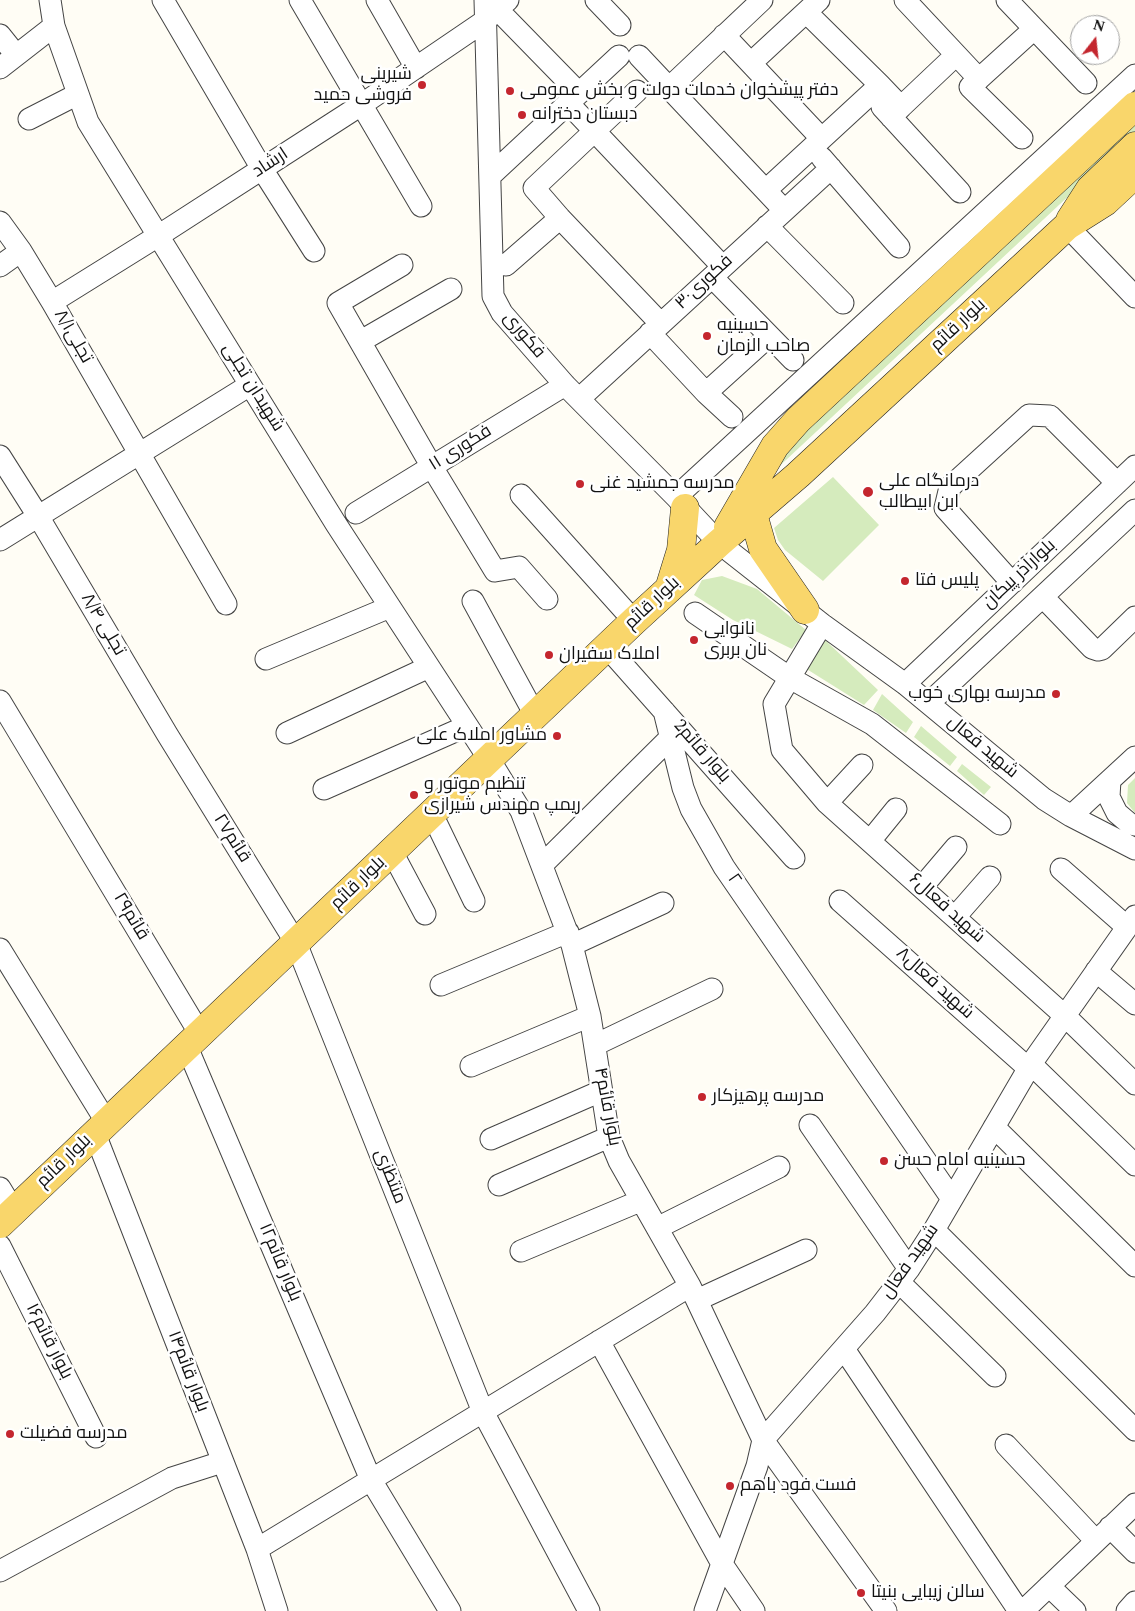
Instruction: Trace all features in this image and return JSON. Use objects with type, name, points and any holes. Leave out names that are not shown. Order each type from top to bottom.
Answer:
[{"type":"main road","name":"بلوار قائم","points":[[719,543],[775,446],[798,420],[1135,106]]},
{"type":"main road","points":[[1067,226],[1090,189],[1135,146]]},
{"type":"main road","name":"بلوار قائم","points":[[7,1218],[634,621],[719,543],[798,475],[1067,226],[1105,202],[1135,174]]},
{"type":"main road","points":[[668,590],[681,550],[681,503]]},
{"type":"main road","points":[[753,514],[763,549],[814,617]]},
{"type":"street","name":"شهیدان تجلی","points":[[50,0],[54,26],[88,122],[336,524],[489,759]]},
{"type":"street","points":[[163,0],[262,170],[314,251]]},
{"type":"street","points":[[300,0],[422,206]]},
{"type":"street","points":[[376,0],[416,68]]},
{"type":"street","points":[[596,0],[620,25]]},
{"type":"street","points":[[669,88],[762,0]]},
{"type":"street","points":[[905,0],[956,55],[974,83],[1022,138]]},
{"type":"street","points":[[1007,0],[1086,83]]},
{"type":"street","points":[[752,63],[815,3],[875,89],[896,112],[960,192]]},
{"type":"street","points":[[494,8],[574,98],[595,132],[717,272],[769,336],[793,360]]},
{"type":"street","name":"ارشاد","points":[[52,302],[262,170],[361,105],[416,68],[494,8]]},
{"type":"street","name":"فکوری","points":[[494,8],[490,176],[493,296],[502,313],[572,391],[719,543]]},
{"type":"street","points":[[0,35],[8,62],[54,26]]},
{"type":"street","points":[[974,83],[1034,29]]},
{"type":"street","points":[[724,35],[752,63],[817,143],[831,168],[899,247]]},
{"type":"street","points":[[896,112],[956,55]]},
{"type":"street","points":[[490,176],[574,98],[629,56],[669,88],[784,210]]},
{"type":"street","points":[[681,503],[1135,75]]},
{"type":"street","points":[[766,190],[875,89]]},
{"type":"street","points":[[637,91],[534,188],[655,328],[706,393],[732,417]]},
{"type":"street","points":[[29,119],[78,94]]},
{"type":"street","points":[[1035,198],[1044,159]]},
{"type":"street","name":"فکوری۳۰","points":[[572,391],[655,328],[831,168]]},
{"type":"street","points":[[506,265],[560,218]]},
{"type":"street","name":"تجلی۸/۱","points":[[0,222],[21,251],[52,302],[226,604]]},
{"type":"street","points":[[767,226],[843,303]]},
{"type":"street","points":[[1067,226],[1135,297]]},
{"type":"street","points":[[0,266],[21,251]]},
{"type":"street","points":[[402,265],[338,303],[432,467],[495,571],[519,568],[548,599]]},
{"type":"street","points":[[361,341],[451,289]]},
{"type":"street","points":[[706,393],[769,336]]},
{"type":"street","points":[[0,540],[250,385]]},
{"type":"street","name":"فکوری ۱۱","points":[[356,513],[432,467],[572,391]]},
{"type":"street","points":[[1012,582],[946,508],[950,487],[1029,415],[1050,416],[1117,483]]},
{"type":"street","name":"۸/۴ تجلی","points":[[0,456],[38,516],[167,734]]},
{"type":"street","name":"بلوارآذر پیکان","points":[[905,684],[1135,466]]},
{"type":"street","points":[[521,495],[634,621]]},
{"type":"street","name":"بلوارآذر پیکان","points":[[929,704],[1135,511]]},
{"type":"street","points":[[1081,518],[1104,539]]},
{"type":"street","name":"شهید فعال","points":[[719,543],[814,617],[905,684],[1044,799],[1071,816],[1133,845]]},
{"type":"street","points":[[1043,597],[1092,648],[1098,650],[1102,649],[1135,617]]},
{"type":"street","points":[[472,601],[535,715]]},
{"type":"street","points":[[266,659],[390,607]]},
{"type":"street","points":[[695,613],[790,678],[872,724],[1000,824]]},
{"type":"street","name":"شهید فعال۶","points":[[814,617],[790,678],[774,704],[782,750],[827,803],[1065,1016],[1135,1084]]},
{"type":"street","points":[[976,617],[999,637]]},
{"type":"street","name":"2بلوار قائم","points":[[607,647],[794,858]]},
{"type":"street","points":[[287,733],[429,667]]},
{"type":"street","name":"قائم۲۹","points":[[0,701],[60,800],[193,1041]]},
{"type":"street","name":"۲","points":[[664,711],[682,788],[691,809],[724,867],[952,1199]]},
{"type":"street","points":[[324,789],[467,726]]},
{"type":"street","name":"قائم۲۷","points":[[167,734],[296,943]]},
{"type":"street","points":[[542,865],[671,737]]},
{"type":"street","points":[[1071,816],[1135,756]]},
{"type":"street","name":"بلوار قائم۴","points":[[489,759],[521,810],[570,939],[590,1016],[609,1137],[619,1161],[640,1201],[694,1293],[762,1440],[886,1611]]},
{"type":"street","points":[[827,803],[862,765]]},
{"type":"street","points":[[1110,780],[1109,797],[1117,813],[1130,824],[1135,825]]},
{"type":"street","points":[[870,841],[896,809]]},
{"type":"street","points":[[432,814],[474,901]]},
{"type":"street","points":[[922,887],[956,847]]},
{"type":"street","points":[[392,852],[425,914]]},
{"type":"street","points":[[1061,869],[1131,922]]},
{"type":"street","points":[[955,917],[990,877]]},
{"type":"street","name":"شهید فعال۸","points":[[840,901],[1030,1066],[1135,1165]]},
{"type":"street","points":[[441,985],[570,939],[663,903]]},
{"type":"street","name":"شهید فعال","points":[[762,1440],[875,1313],[904,1275],[934,1230],[1030,1066],[1131,922]]},
{"type":"street","name":"منتظزی","points":[[296,943],[483,1412],[589,1611]]},
{"type":"street","name":"بلوار قائم۱۴","points":[[0,949],[101,1128],[222,1462],[257,1549],[277,1611]]},
{"type":"street","points":[[1096,971],[1135,1004]]},
{"type":"street","points":[[595,1044],[712,989]]},
{"type":"street","points":[[471,1066],[590,1016]]},
{"type":"street","name":"بلوار قائم۱۲","points":[[193,1041],[371,1480],[450,1611]]},
{"type":"street","points":[[491,1139],[601,1091]]},
{"type":"street","points":[[810,1125],[904,1275],[995,1376]]},
{"type":"street","points":[[994,1127],[1130,1262]]},
{"type":"street","points":[[499,1185],[609,1137]]},
{"type":"street","points":[[657,1228],[779,1167]]},
{"type":"street","points":[[0,1188],[7,1218]]},
{"type":"street","points":[[521,1251],[640,1201]]},
{"type":"street","points":[[934,1230],[1135,1430]]},
{"type":"street","name":"بلوار قائم۱۶","points":[[0,1246],[96,1437]]},
{"type":"street","points":[[257,1549],[599,1342],[694,1293],[806,1250]]},
{"type":"street","points":[[599,1342],[722,1564],[754,1611]]},
{"type":"street","points":[[844,1349],[1021,1611],[1135,1504]]},
{"type":"street","points":[[705,1611],[757,1466],[762,1440]]},
{"type":"street","points":[[1006,1445],[1103,1534],[1135,1552]]},
{"type":"street","points":[[0,1571],[172,1478],[222,1462]]},
{"type":"street","points":[[1049,1586],[1075,1611]]},
{"type":"street","points":[[1127,1611],[1135,1602]]},
{"type":"green space","points":[[1135,120],[1135,134],[771,474],[781,449]]},
{"type":"green space","points":[[833,477],[879,525],[823,581],[785,550],[778,540],[774,528]]},
{"type":"green space","points":[[722,576],[757,589],[806,630],[792,649],[733,620],[694,595],[702,580]]},
{"type":"green space","points":[[825,640],[878,690],[864,705],[805,668]]},
{"type":"green space","points":[[882,694],[913,722],[906,733],[873,710]]},
{"type":"green space","points":[[921,726],[957,757],[950,766],[914,737]]},
{"type":"green space","points":[[962,764],[991,787],[984,795],[957,771]]},
{"type":"green space","points":[[1135,778],[1135,813],[1127,803],[1128,785]]},
{"type":"place","name":"شیرینی فروشی حمید","points":[[422,85]]},
{"type":"place","name":"دفتر پیشخوان خدمات دولت و بخش عمومی","points":[[510,91]]},
{"type":"place","name":"دبستان دخترانه","points":[[522,115]]},
{"type":"place","name":"حسینیه صاحب الزمان","points":[[707,336]]},
{"type":"place","name":"مدرسه جمشید غنی","points":[[580,484]]},
{"type":"place","name":"درمانگاه علی ابن ابیطالب","points":[[868,492]]},
{"type":"place","name":"پلیس فتا","points":[[905,581]]},
{"type":"place","name":"نانوایی نان بربری","points":[[694,640]]},
{"type":"place","name":"املاک سفیران","points":[[549,655]]},
{"type":"place","name":"مدرسه بهاری خوب","points":[[1056,694]]},
{"type":"place","name":"مشاور املاک علی","points":[[557,736]]},
{"type":"place","name":"تنظیم موتور و ریمپ مهندس شیرازی","points":[[414,795]]},
{"type":"place","name":"مدرسه پرهیزکار","points":[[702,1097]]},
{"type":"place","name":"حسینیه امام حسن","points":[[884,1161]]},
{"type":"place","name":"مدرسه فضیلت","points":[[10,1434]]},
{"type":"place","name":"فست فود باهم","points":[[730,1486]]},
{"type":"place","name":"سالن زیبایی بنیتا","points":[[861,1593]]}]
